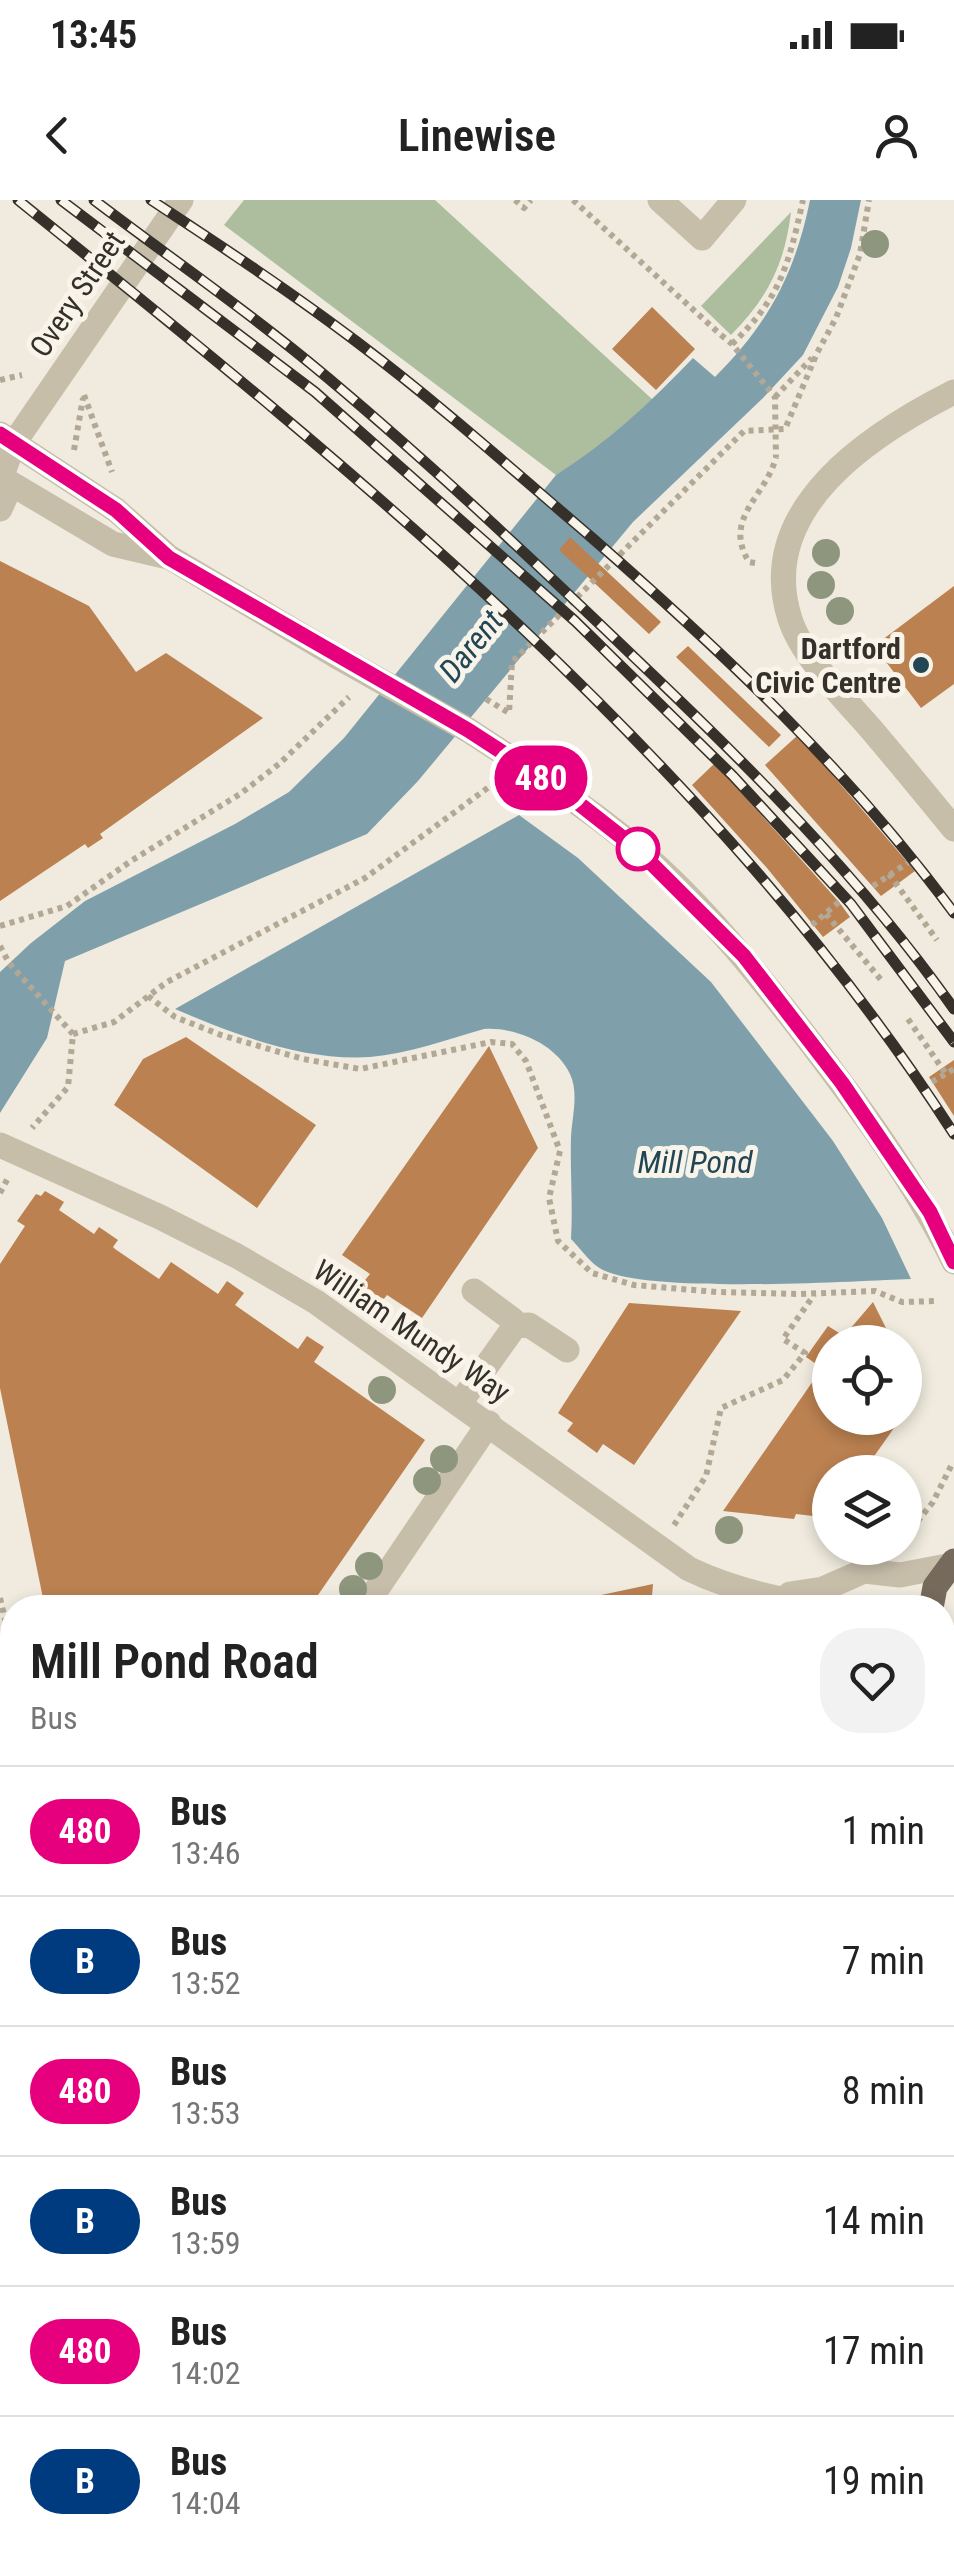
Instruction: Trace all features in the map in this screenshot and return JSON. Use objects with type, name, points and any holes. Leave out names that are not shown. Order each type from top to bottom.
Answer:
[{"type":"main road","points":[[933,1595],[951,1563]]},
{"type":"street","name":"Overy Street","points":[[0,509],[5,498],[1,478],[7,438],[181,200]]},
{"type":"street","points":[[660,200],[702,238],[734,200]]},
{"type":"street","points":[[954,392],[864,446],[825,480],[798,522],[789,546],[785,595],[790,621],[829,680],[954,829]]},
{"type":"street","points":[[7,438],[116,510],[169,558],[468,730],[568,795],[638,850],[744,956],[842,1083],[930,1212],[954,1262]]},
{"type":"street","points":[[1,478],[113,544],[169,558]]},
{"type":"street","name":"William Mundy Way","points":[[6,1148],[160,1217],[316,1302],[689,1569],[760,1595]]},
{"type":"street","points":[[474,1291],[515,1326]]},
{"type":"street","points":[[515,1326],[529,1325],[567,1350]]},
{"type":"street","points":[[460,1403],[515,1326]]},
{"type":"street","points":[[373,1595],[489,1423]]},
{"type":"street","name":"William Mundy Way","points":[[788,1595],[823,1589],[864,1571],[900,1575],[951,1563]]},
{"type":"path","points":[[516,200],[524,208],[531,200]]},
{"type":"path","points":[[573,200],[732,344],[775,397],[776,457],[772,474],[750,503],[738,534],[749,562],[786,570]]},
{"type":"path","points":[[732,344],[764,311],[777,288],[794,246],[803,200]]},
{"type":"path","points":[[486,699],[508,712],[512,662],[744,431],[784,428],[836,318],[860,254],[869,200]]},
{"type":"path","points":[[775,397],[817,353]]},
{"type":"path","points":[[74,450],[84,395],[114,476]]},
{"type":"path","points":[[0,926],[67,906],[240,794],[279,764],[348,698]]},
{"type":"path","points":[[73,1034],[114,1022],[167,982],[365,878],[493,784]]},
{"type":"path","points":[[873,886],[909,862]]},
{"type":"path","points":[[890,874],[937,940]]},
{"type":"path","points":[[812,925],[840,902]]},
{"type":"path","points":[[826,914],[882,981]]},
{"type":"path","points":[[0,946],[9,963],[73,1034],[68,1087],[6,1148]]},
{"type":"path","points":[[148,996],[175,1016],[221,1035],[303,1059],[360,1069],[490,1042],[512,1044],[526,1062],[560,1151],[549,1198],[558,1241],[592,1273],[634,1285],[717,1292],[815,1294],[875,1290],[902,1302],[938,1300]]},
{"type":"path","points":[[908,1019],[950,1072],[932,1082]]},
{"type":"path","points":[[687,1506],[708,1471],[721,1408],[783,1380],[806,1353],[783,1338],[815,1294]]},
{"type":"path","points":[[922,1514],[942,1488],[951,1466]]},
{"type":"green space","points":[[244,200],[435,200],[653,400],[587,456],[556,475],[224,225]]},
{"type":"green space","points":[[791,212],[772,280],[755,308],[731,335],[701,306]]},
{"type":"water","name":"Darent","points":[[810,200],[861,200],[838,287],[803,355],[633,522],[418,781],[367,834],[65,961],[47,1038],[0,1113],[0,972],[85,901],[289,792],[344,738],[556,475],[628,421],[693,358],[715,377],[734,357],[777,296],[796,251]]},
{"type":"water","name":"Mill Pond","points":[[519,815],[578,858],[711,982],[833,1141],[882,1218],[911,1279],[699,1284],[620,1276],[598,1267],[571,1239],[574,1089],[564,1063],[545,1046],[522,1034],[484,1029],[384,1055],[319,1055],[246,1037],[175,1009]]},
{"type":"building","points":[[652,307],[695,349],[656,390],[612,349]]},
{"type":"building","points":[[570,537],[661,622],[649,634],[559,550]]},
{"type":"building","points":[[0,561],[89,606],[136,672],[166,653],[263,718],[100,834],[103,838],[88,848],[85,844],[0,901]]},
{"type":"building","name":"Dartford Civic Centre","points":[[954,586],[954,684],[921,708],[874,646]]},
{"type":"building","points":[[688,646],[781,735],[769,747],[676,657]]},
{"type":"building","points":[[798,735],[915,871],[881,896],[765,765]]},
{"type":"building","points":[[715,763],[850,917],[823,937],[692,785]]},
{"type":"building","points":[[186,1037],[316,1125],[257,1208],[114,1105],[143,1059]]},
{"type":"building","points":[[489,1046],[538,1148],[422,1318],[387,1295],[383,1300],[361,1285],[370,1274],[342,1255]]},
{"type":"building","points":[[954,1060],[954,1116],[929,1077]]},
{"type":"building","points":[[45,1191],[64,1202],[59,1210],[94,1234],[99,1227],[118,1240],[115,1249],[159,1279],[171,1262],[218,1294],[227,1281],[244,1293],[235,1305],[298,1349],[307,1336],[324,1347],[314,1362],[425,1440],[318,1595],[42,1595],[0,1388],[0,1264],[25,1226],[17,1221],[36,1194],[41,1196]]},
{"type":"building","points":[[873,1302],[884,1325],[853,1325]]},
{"type":"building","points":[[629,1303],[741,1311],[634,1465],[603,1444],[597,1453],[567,1431],[573,1423],[558,1413]]},
{"type":"building","points":[[812,1382],[812,1435],[889,1435],[875,1455],[812,1455],[812,1516],[796,1514],[794,1519],[723,1511]]},
{"type":"building","points":[[653,1584],[652,1595],[601,1595]]},
{"type":"railway","points":[[18,200],[401,518],[524,630],[642,747],[754,869],[859,998],[954,1134]]},
{"type":"railway","points":[[61,200],[315,392],[575,621],[733,776],[851,904],[954,1042]]},
{"type":"railway","points":[[94,200],[328,378],[560,586],[803,826],[882,915],[954,1009]]},
{"type":"railway","points":[[151,200],[281,287],[387,365],[640,580],[828,762],[954,913]]},
{"type":"bus line","name":"480","points":[[0,434],[116,510],[169,558],[388,682],[568,795],[662,870],[744,956],[842,1083],[930,1212],[954,1262]]},
{"type":"place","name":"Dartford Civic Centre","points":[[921,665]]}]
